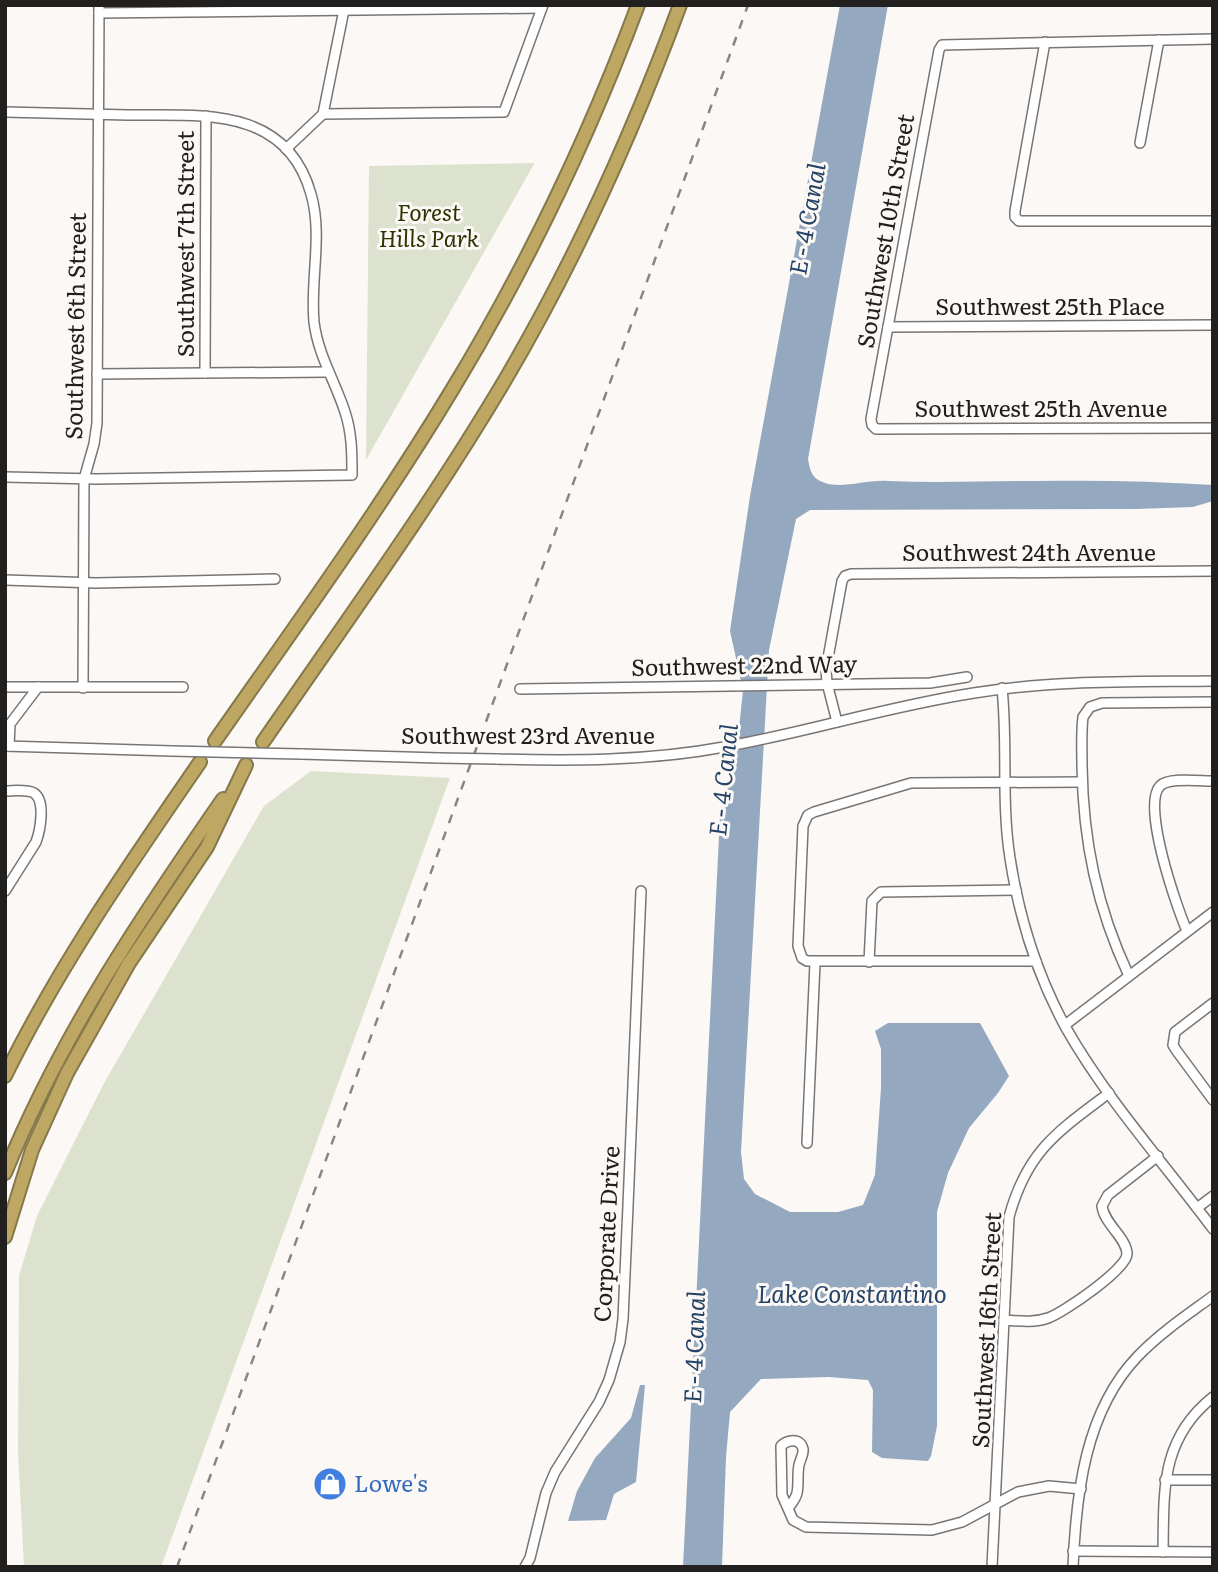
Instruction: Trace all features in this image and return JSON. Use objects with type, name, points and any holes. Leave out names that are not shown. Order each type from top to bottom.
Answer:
[{"type":"highway","points":[[215,741],[407,462],[484,335],[535,242],[572,166],[638,5]]},
{"type":"highway","points":[[262,742],[439,486],[522,350],[596,208],[635,121],[680,5]]},
{"type":"highway","points":[[5,1076],[80,940],[200,762]]},
{"type":"highway","points":[[5,1173],[40,1094],[100,983],[145,912],[247,764],[207,847],[129,963],[72,1063],[32,1150],[5,1237]]},
{"type":"street","points":[[99,9],[542,6],[504,111],[323,114]]},
{"type":"street","points":[[286,149],[323,114],[345,8]]},
{"type":"street","name":"Southwest 6th Street","points":[[83,688],[84,479],[94,444],[97,374],[99,9]]},
{"type":"street","points":[[1213,39],[1045,42],[1015,217],[1019,221],[1213,221]]},
{"type":"street","points":[[1140,143],[1159,40]]},
{"type":"street","name":"Southwest 10th Street","points":[[872,425],[939,50],[942,45],[1045,42]]},
{"type":"street","points":[[5,112],[236,119],[269,135],[286,149],[306,180],[314,209],[314,323],[327,372],[341,400],[350,431],[352,475],[84,479],[5,477]]},
{"type":"street","name":"Southwest 7th Street","points":[[205,373],[206,116]]},
{"type":"street","name":"Southwest 25th Place","points":[[888,327],[1213,325]]},
{"type":"street","points":[[97,374],[327,372]]},
{"type":"street","name":"Southwest 25th Avenue","points":[[872,425],[876,429],[1213,428]]},
{"type":"street","name":"Southwest 24th Avenue","points":[[827,683],[827,661],[842,580],[845,576],[1213,572]]},
{"type":"street","points":[[5,580],[83,582],[275,579]]},
{"type":"street","name":"Southwest 22nd Way","points":[[520,689],[930,683],[967,677]]},
{"type":"street","name":"Southwest 23rd Avenue","points":[[7,746],[603,760],[723,747],[777,737],[930,700],[1002,688],[1213,681]]},
{"type":"street","points":[[827,683],[837,722]]},
{"type":"street","points":[[5,687],[183,687]]},
{"type":"street","points":[[7,746],[8,722],[38,687]]},
{"type":"street","points":[[1002,688],[1007,843],[1016,890],[1036,961],[1065,1025],[1109,1093],[1213,1229]]},
{"type":"street","points":[[1129,976],[1107,926],[1086,840],[1082,723],[1086,711],[1102,703],[1213,702]]},
{"type":"street","points":[[1187,932],[1176,904],[1160,845],[1155,798],[1160,785],[1171,781],[1213,781]]},
{"type":"street","points":[[1036,961],[815,963],[802,958],[798,946],[803,826],[808,815],[911,783],[1083,782]]},
{"type":"street","points":[[5,791],[32,793],[38,798],[40,806],[38,838],[5,891]]},
{"type":"street","points":[[869,962],[872,901],[881,892],[1016,890]]},
{"type":"street","name":"Corporate Drive","points":[[529,1564],[555,1472],[599,1402],[609,1380],[620,1342],[628,1219],[641,891]]},
{"type":"street","points":[[1065,1025],[1213,912]]},
{"type":"street","points":[[807,1143],[815,963]]},
{"type":"street","points":[[1213,1003],[1175,1032],[1172,1038],[1176,1050],[1213,1100]]},
{"type":"street","name":"Southwest 16th Street","points":[[992,1567],[1007,1231],[1019,1185],[1028,1167],[1054,1135],[1109,1093]]},
{"type":"street","points":[[1004,1320],[1039,1320],[1058,1314],[1121,1267],[1127,1255],[1126,1249],[1104,1217],[1102,1206],[1108,1195],[1158,1156]]},
{"type":"street","points":[[1197,1208],[1213,1196]]},
{"type":"street","points":[[1073,1567],[1081,1489],[1092,1432],[1107,1398],[1138,1356],[1213,1296]]},
{"type":"street","points":[[1163,1552],[1168,1462],[1180,1434],[1193,1415],[1213,1397]]},
{"type":"street","points":[[789,1507],[797,1495],[803,1448],[792,1440],[781,1446],[782,1495],[793,1520],[806,1527],[916,1531],[947,1527],[962,1522],[997,1502],[1034,1488],[1057,1486],[1081,1489]]},
{"type":"street","points":[[1165,1480],[1213,1480]]},
{"type":"street","points":[[1073,1552],[1213,1552]]},
{"type":"green space","name":"Forest Hills Park","points":[[534,164],[366,460],[369,166]]},
{"type":"green space","points":[[311,771],[450,778],[161,1567],[24,1567],[18,1452],[19,1276],[37,1216],[103,1085],[264,806]]},
{"type":"water","points":[[840,5],[888,5],[808,459],[814,477],[832,485],[880,481],[1103,481],[1213,485],[1213,501],[1193,507],[1136,509],[810,510],[796,519],[769,650],[741,1152],[744,1179],[755,1194],[790,1212],[838,1212],[863,1205],[875,1175],[881,1088],[881,1049],[875,1031],[888,1023],[980,1023],[1009,1076],[969,1128],[948,1173],[937,1212],[937,1426],[928,1461],[882,1458],[872,1452],[873,1390],[868,1380],[828,1377],[761,1379],[730,1412],[722,1566],[683,1567],[720,816],[736,758],[743,690],[730,631],[750,496]]},
{"type":"water","points":[[640,1385],[645,1385],[636,1482],[614,1494],[606,1520],[568,1521],[577,1491],[595,1458],[631,1418]]},
{"type":"railway","points":[[177,1567],[748,5]]},
{"type":"place","name":"Lowe's","points":[[330,1484]]},
{"type":"water label","name":"E - 4 Canal","points":[[808,219]]},
{"type":"water label","name":"E - 4 Canal","points":[[724,780]]},
{"type":"water label","name":"Lake Constantino","points":[[852,1295]]},
{"type":"water label","name":"E - 4 Canal","points":[[695,1347]]}]
